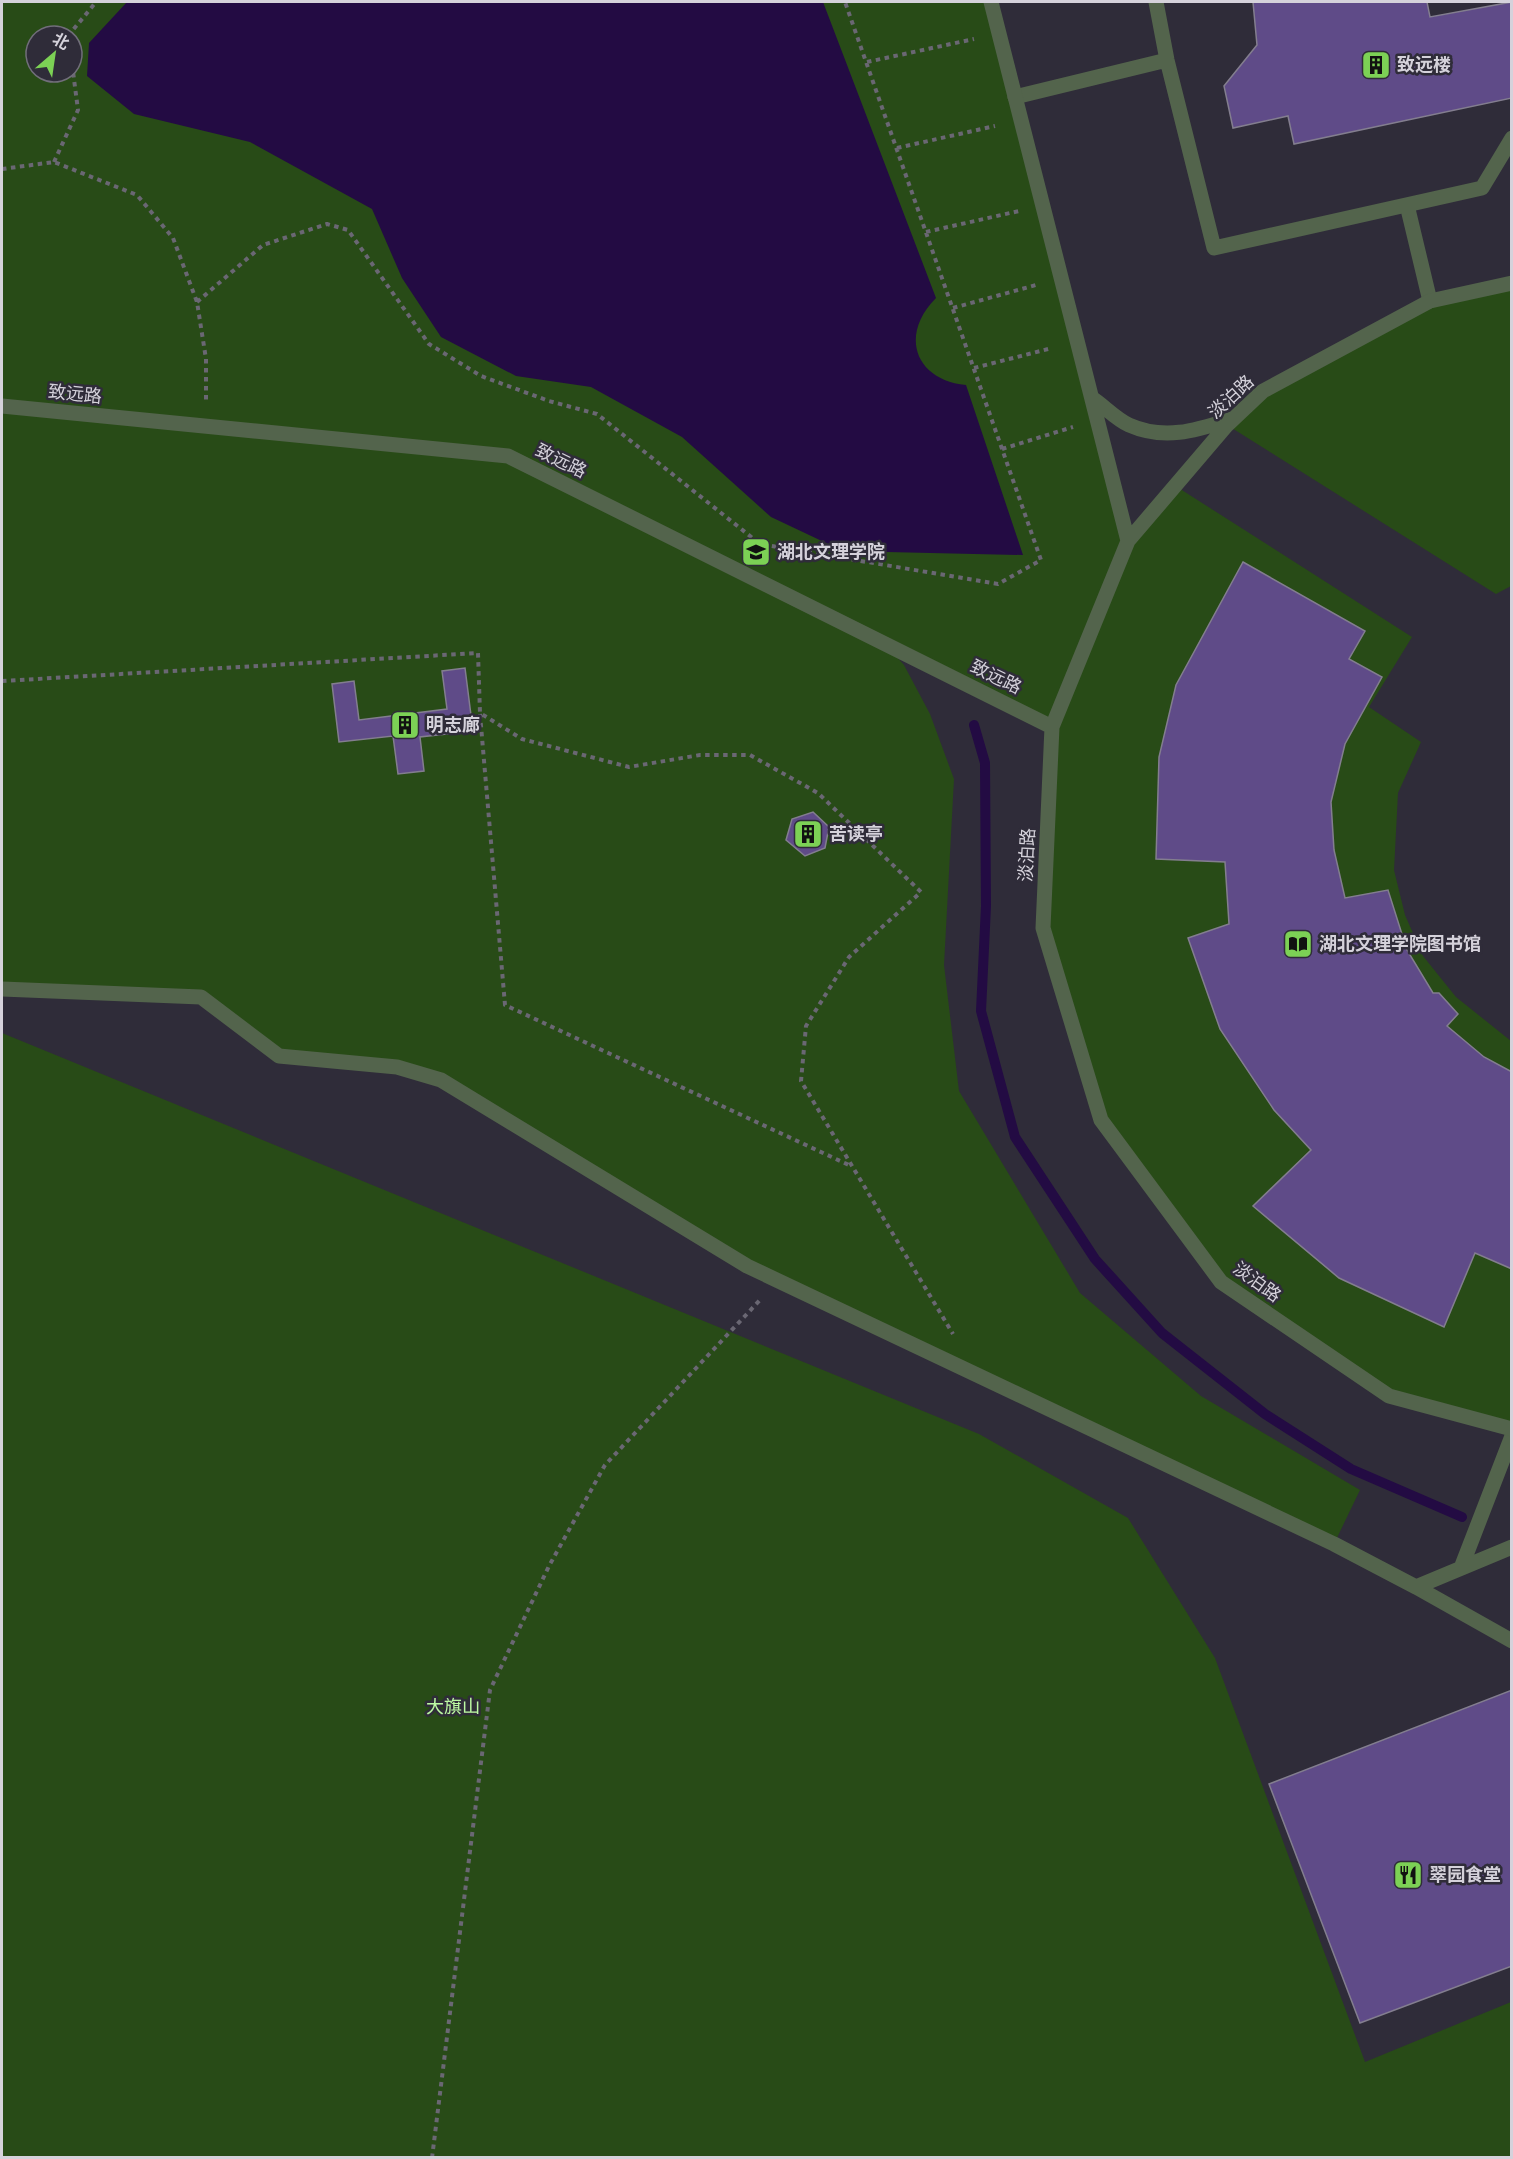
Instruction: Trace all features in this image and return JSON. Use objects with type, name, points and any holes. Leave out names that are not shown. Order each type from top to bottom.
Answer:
[{"type":"street","points":[[991,2],[1128,541]]},
{"type":"street","points":[[1156,2],[1167,60],[1214,249],[1482,188],[1512,138]]},
{"type":"street","points":[[1015,97],[1167,60]]},
{"type":"street","points":[[1407,205],[1430,301]]},
{"type":"street","name":"淡泊路","points":[[1512,282],[1430,301],[1263,391],[1234,419],[1174,485],[1128,541],[1052,727],[1043,928],[1101,1120],[1221,1282],[1389,1396],[1512,1429]]},
{"type":"street","points":[[1092,398],[1129,425],[1166,435],[1192,432],[1234,419]]},
{"type":"street","name":"致远路","points":[[2,406],[508,456],[1052,727]]},
{"type":"street","points":[[2,989],[201,998],[279,1056],[397,1066],[441,1080],[747,1266],[1334,1544],[1512,1641]]},
{"type":"street","points":[[1461,1568],[1512,1436]]},
{"type":"street","points":[[1416,1587],[1512,1547]]},
{"type":"path","points":[[78,24],[96,2]]},
{"type":"path","points":[[197,302],[263,245],[327,224],[348,230],[429,344],[481,376],[549,401],[597,414],[760,544],[998,584],[1041,560],[845,2]]},
{"type":"path","points":[[867,62],[999,34]]},
{"type":"path","points":[[54,162],[78,110],[75,84]]},
{"type":"path","points":[[897,148],[1021,120]]},
{"type":"path","points":[[2,169],[54,162],[136,195],[173,238],[197,302],[206,359],[207,427]]},
{"type":"path","points":[[926,232],[1043,206]]},
{"type":"path","points":[[953,308],[1062,278]]},
{"type":"path","points":[[974,368],[1078,341]]},
{"type":"path","points":[[1002,449],[1098,420]]},
{"type":"path","points":[[2,681],[478,653],[480,714],[505,1005],[852,1167]]},
{"type":"path","points":[[480,714],[522,739],[629,767],[700,755],[750,755],[818,794],[921,892],[849,957],[806,1026],[801,1081],[954,1336]]},
{"type":"path","points":[[432,2157],[490,1690],[549,1566],[605,1464],[778,1281]]},
{"type":"green space","name":"湖北文理学院","points":[[2,2],[991,2],[1128,540],[1174,485],[1412,637],[1369,707],[1421,742],[1398,793],[1394,870],[1405,915],[1423,956],[1456,997],[1511,1041],[1511,1429],[1389,1396],[1221,1282],[1101,1120],[1043,928],[1052,727],[886,645],[904,665],[930,714],[954,779],[944,965],[959,1091],[1080,1293],[1201,1396],[1360,1490],[1334,1544],[747,1266],[441,1080],[279,1056],[201,997],[2,989]]},
{"type":"green space","points":[[1511,283],[1511,586],[1496,594],[1227,425],[1263,391],[1430,301]]},
{"type":"green space","name":"大旗山","points":[[2,1033],[979,1434],[1128,1518],[1215,1658],[1365,2062],[1511,2002],[1511,2157],[2,2157]]},
{"type":"shaded area","points":[[127,2],[823,2],[936,298],[918,326],[916,340],[918,354],[924,365],[935,374],[949,381],[966,385],[1023,555],[843,551],[771,517],[682,437],[591,387],[516,376],[441,337],[402,278],[372,209],[250,142],[134,114],[87,76],[89,43]]},
{"type":"building","name":"致远楼","points":[[1253,2],[1427,2],[1430,17],[1512,2],[1512,98],[1294,144],[1288,116],[1233,128],[1224,86],[1257,45]]},
{"type":"building","name":"湖北文理学院图书馆","points":[[1243,562],[1365,631],[1349,659],[1382,677],[1345,744],[1331,802],[1334,850],[1345,898],[1388,890],[1407,950],[1433,993],[1439,993],[1458,1014],[1447,1026],[1484,1057],[1512,1072],[1512,1269],[1475,1253],[1444,1327],[1339,1278],[1253,1206],[1311,1150],[1274,1110],[1220,1029],[1188,938],[1229,924],[1225,862],[1156,859],[1159,757],[1176,685]]},
{"type":"building","name":"明志廊","points":[[465,668],[473,731],[420,737],[424,771],[398,774],[393,736],[339,742],[332,684],[354,681],[359,720],[447,709],[442,671]]},
{"type":"building","name":"苦读亭","points":[[813,812],[829,827],[825,848],[805,856],[786,840],[792,819]]},
{"type":"building","name":"翠园食堂","points":[[1512,1690],[1512,1966],[1360,2023],[1269,1784]]},
{"type":"waterway","points":[[974,725],[985,763],[986,906],[981,1011],[1015,1137],[1095,1259],[1162,1333],[1265,1414],[1351,1469],[1462,1517]]},
{"type":"place","name":"致远楼","points":[[1376,65]]},
{"type":"place","name":"湖北文理学院","points":[[756,552]]},
{"type":"place","name":"明志廊","points":[[405,725]]},
{"type":"place","name":"苦读亭","points":[[808,834]]},
{"type":"place","name":"湖北文理学院图书馆","points":[[1298,944]]},
{"type":"place","name":"翠园食堂","points":[[1408,1875]]}]
